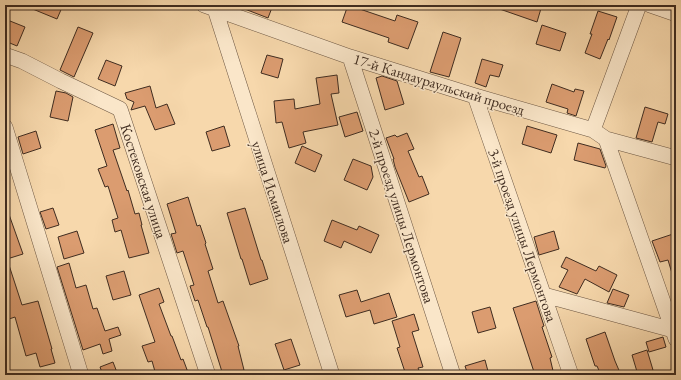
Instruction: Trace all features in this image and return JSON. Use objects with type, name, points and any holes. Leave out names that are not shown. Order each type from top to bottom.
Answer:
[{"type":"street","points":[[593,130],[639,5]]},
{"type":"street","points":[[650,5],[674,10]]},
{"type":"street","name":"17-й Кандаураульский проезд","points":[[209,7],[350,57],[475,96],[593,130],[606,139],[676,158]]},
{"type":"street","name":"улица Исмаилова","points":[[209,7],[332,375]]},
{"type":"street","name":"Костековская улица","points":[[5,55],[22,61],[120,109],[208,375]]},
{"type":"street","name":"2-й проезд улицы Лермонтова","points":[[350,57],[454,375]]},
{"type":"street","name":"3-й проезд улицы Лермонтова","points":[[475,96],[571,375]]},
{"type":"street","points":[[5,127],[81,375]]},
{"type":"street","points":[[606,139],[674,334]]},
{"type":"street","points":[[544,295],[674,334]]},
{"type":"building","points":[[23,5],[63,5],[57,19]]},
{"type":"building","points":[[237,5],[273,5],[268,18]]},
{"type":"building","points":[[348,5],[395,21],[397,15],[418,22],[408,49],[388,42],[389,38],[342,22]]},
{"type":"building","points":[[491,5],[542,5],[537,22]]},
{"type":"building","points":[[598,11],[617,17],[609,40],[608,39],[600,59],[585,53]]},
{"type":"building","points":[[10,21],[25,27],[17,46],[5,41],[5,34]]},
{"type":"building","points":[[542,25],[566,33],[560,51],[536,44]]},
{"type":"building","points":[[78,27],[93,33],[74,77],[60,70]]},
{"type":"building","points":[[443,32],[461,38],[449,77],[430,72]]},
{"type":"building","points":[[267,55],[283,59],[278,78],[261,73]]},
{"type":"building","points":[[482,59],[503,65],[499,77],[490,75],[486,87],[475,83]]},
{"type":"building","points":[[106,60],[122,66],[115,86],[98,79]]},
{"type":"building","points":[[337,75],[339,93],[331,94],[338,125],[303,132],[306,143],[289,148],[282,122],[276,123],[274,101],[294,99],[295,109],[320,104],[316,78]]},
{"type":"building","points":[[382,76],[397,81],[404,104],[385,110],[376,78]]},
{"type":"building","points":[[552,84],[574,92],[575,89],[584,91],[576,116],[567,113],[568,109],[546,102]]},
{"type":"building","points":[[150,86],[156,108],[167,104],[175,124],[155,130],[145,106],[131,110],[134,102],[127,99],[125,93]]},
{"type":"building","points":[[56,91],[66,93],[73,97],[68,121],[50,117]]},
{"type":"building","points":[[645,107],[668,114],[665,124],[658,122],[652,142],[636,138]]},
{"type":"building","points":[[357,112],[363,131],[345,137],[339,117]]},
{"type":"building","points":[[113,124],[120,148],[113,150],[135,214],[139,213],[149,253],[129,258],[121,230],[115,232],[112,220],[118,218],[108,186],[105,187],[98,169],[107,166],[95,130]]},
{"type":"building","points":[[224,126],[230,146],[212,151],[206,132]]},
{"type":"building","points":[[527,126],[557,135],[551,153],[522,144]]},
{"type":"building","points":[[36,131],[41,148],[23,154],[18,137]]},
{"type":"building","points":[[407,133],[414,149],[408,151],[419,177],[422,176],[429,194],[409,202],[395,167],[394,159],[386,138],[395,135],[397,137]]},
{"type":"building","points":[[578,143],[600,149],[606,166],[605,168],[574,160]]},
{"type":"building","points":[[302,146],[322,155],[315,172],[295,163]]},
{"type":"building","points":[[353,159],[371,166],[373,177],[367,190],[344,180]]},
{"type":"building","points":[[188,197],[197,226],[200,225],[206,243],[205,244],[213,269],[208,271],[218,303],[223,301],[239,346],[244,370],[227,375],[223,375],[198,300],[195,301],[190,286],[194,285],[183,251],[177,253],[171,234],[176,233],[167,204]]},
{"type":"building","points":[[5,206],[23,254],[7,259],[22,305],[38,301],[55,363],[40,367],[36,353],[26,356],[15,317],[9,319],[5,307]]},
{"type":"building","points":[[53,208],[59,225],[46,229],[40,212]]},
{"type":"building","points":[[245,208],[268,279],[250,285],[227,213]]},
{"type":"building","points":[[332,220],[357,230],[359,226],[379,235],[371,253],[344,241],[341,248],[324,241]]},
{"type":"building","points":[[77,231],[84,253],[64,259],[58,237]]},
{"type":"building","points":[[554,231],[559,249],[539,255],[534,237]]},
{"type":"building","points":[[676,233],[676,280],[674,280],[668,260],[660,262],[652,241]]},
{"type":"building","points":[[566,257],[596,271],[599,266],[617,275],[609,292],[585,279],[577,294],[559,287],[568,270],[561,267]]},
{"type":"building","points":[[69,263],[76,288],[86,285],[93,309],[97,308],[105,331],[118,327],[121,335],[109,339],[112,351],[103,354],[100,344],[83,350],[57,267]]},
{"type":"building","points":[[124,271],[131,295],[113,300],[106,276]]},
{"type":"building","points":[[159,288],[164,302],[159,304],[181,360],[183,359],[189,375],[156,375],[152,361],[148,362],[142,346],[155,342],[139,295]]},
{"type":"building","points":[[613,289],[629,295],[624,307],[607,303]]},
{"type":"building","points":[[357,290],[361,302],[389,293],[397,317],[374,324],[370,310],[346,317],[339,295]]},
{"type":"building","points":[[536,301],[544,326],[542,327],[552,357],[550,358],[554,375],[535,375],[513,308]]},
{"type":"building","points":[[490,307],[496,328],[478,333],[472,312]]},
{"type":"building","points":[[414,314],[419,330],[412,332],[423,367],[418,368],[421,375],[406,375],[397,348],[400,347],[392,321]]},
{"type":"building","points":[[605,332],[621,375],[601,375],[597,366],[595,366],[586,339]]},
{"type":"building","points":[[663,337],[666,347],[649,352],[646,342]]},
{"type":"building","points":[[291,339],[300,365],[284,370],[275,344]]},
{"type":"building","points":[[647,350],[653,370],[638,375],[632,355]]},
{"type":"building","points":[[485,360],[489,375],[468,375],[465,366]]},
{"type":"building","points":[[113,362],[118,375],[103,375],[100,367]]}]
